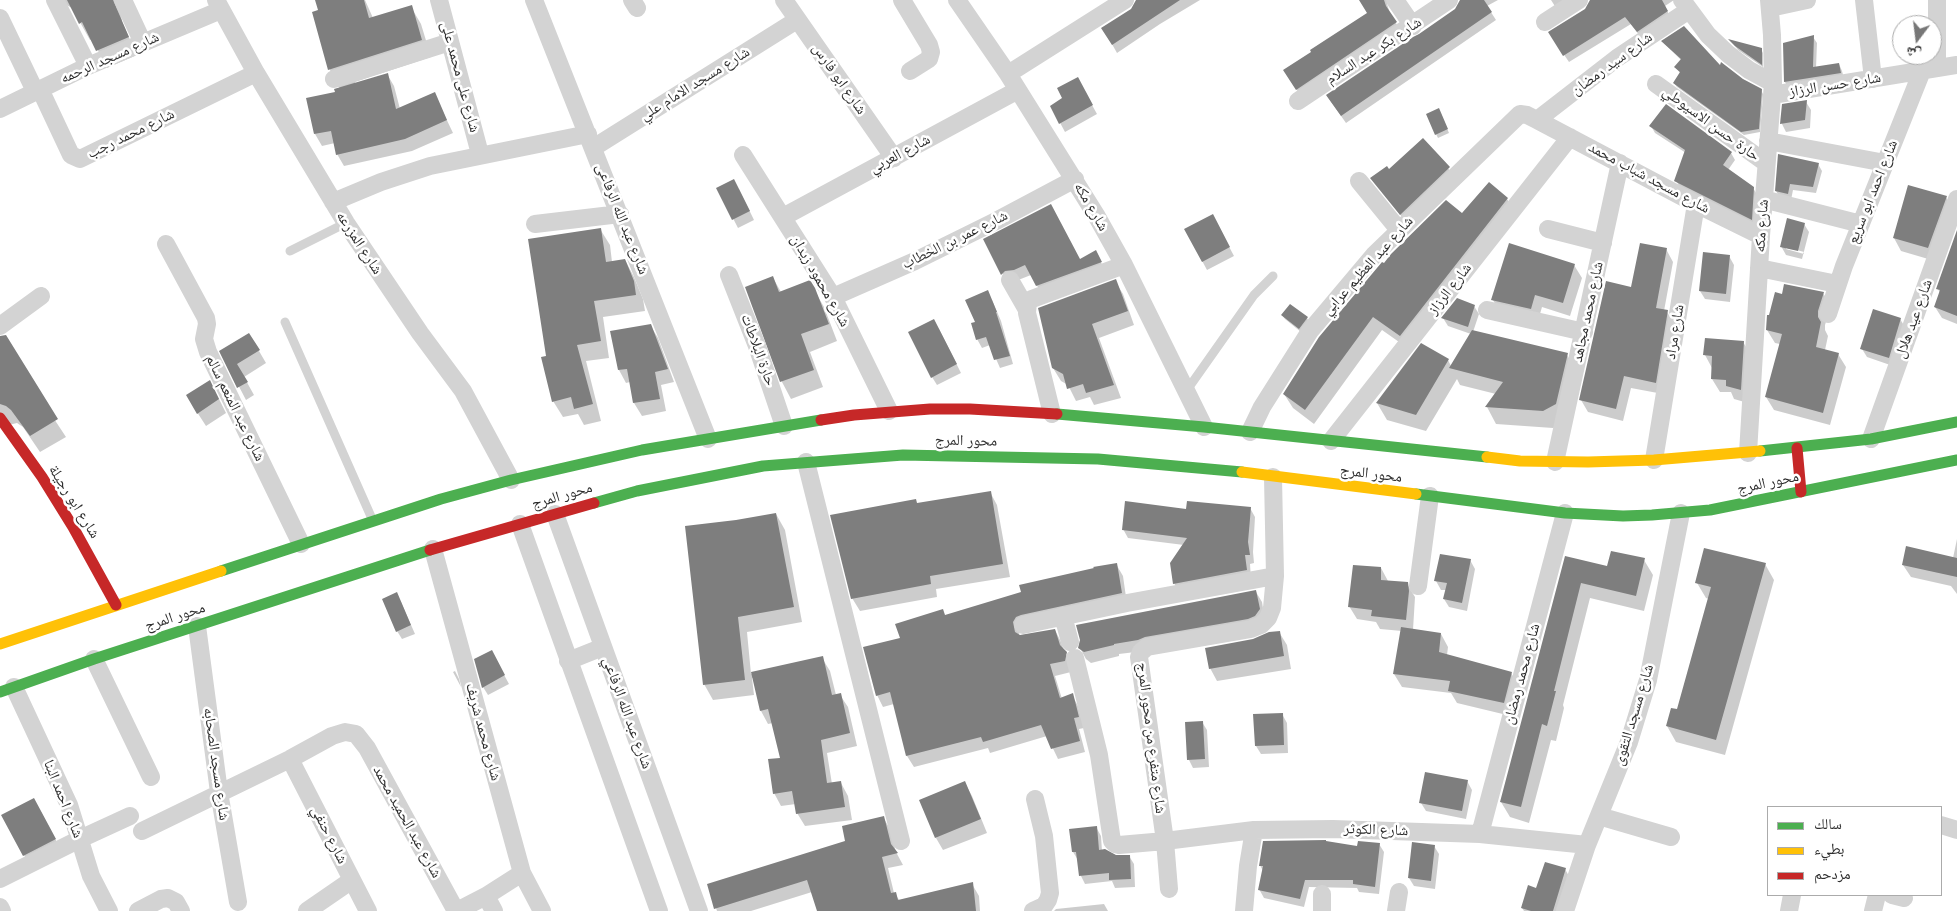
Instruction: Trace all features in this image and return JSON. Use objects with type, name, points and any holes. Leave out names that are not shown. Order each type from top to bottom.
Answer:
[{"type":"main road","name":"محور المرج","points":[[0,644],[301,544],[511,480],[642,450],[784,426],[889,411],[970,409],[1052,414],[1204,426],[1520,461],[1555,462],[1654,460],[1748,453],[1871,439],[1957,422]]},
{"type":"main road","name":"شارع ابو رجيلة","points":[[0,418],[73,526],[116,605]]},
{"type":"main road","points":[[1798,448],[1802,492]]},
{"type":"main road","name":"محور المرج","points":[[7,689],[433,549],[596,502],[679,481],[755,468],[806,462],[903,455],[1040,457],[1156,464],[1565,513],[1623,516],[1681,513],[1738,505],[1957,460]]},
{"type":"street","points":[[54,0],[88,66]]},
{"type":"street","points":[[124,0],[143,43]]},
{"type":"street","name":"شارع على محمد على","points":[[440,0],[480,154]]},
{"type":"street","name":"شارع عبد الله الرفاعى","points":[[534,0],[708,439]]},
{"type":"street","name":"شارع ابو فارس","points":[[784,0],[894,158]]},
{"type":"street","points":[[902,0],[929,44],[931,52],[929,59],[910,71]]},
{"type":"street","name":"شارع مكه","points":[[957,0],[1008,74],[1075,179],[1124,265],[1204,426]]},
{"type":"street","points":[[1008,74],[1125,0]]},
{"type":"street","points":[[1395,0],[1413,26]]},
{"type":"street","name":"شارع بكر عبد السلام","points":[[1298,101],[1450,0]]},
{"type":"street","points":[[1544,22],[1579,0]]},
{"type":"street","points":[[1769,4],[1807,0]]},
{"type":"street","points":[[1864,0],[1873,79]]},
{"type":"street","points":[[1929,70],[1937,0]]},
{"type":"street","name":"شارع مكه","points":[[1748,453],[1763,199],[1772,89],[1769,4]]},
{"type":"street","name":"شارع مسجد الرحمه","points":[[0,109],[88,66],[143,43],[218,5]]},
{"type":"street","name":"شارع المزرعه","points":[[218,5],[256,73],[346,223],[420,333],[463,391],[511,480]]},
{"type":"street","points":[[1686,5],[1708,36],[1772,89]]},
{"type":"street","name":"شارع سيد رمضان","points":[[1537,120],[1686,5]]},
{"type":"street","name":"شارع محمد رجب","points":[[0,18],[71,155],[80,158],[256,73]]},
{"type":"street","name":"شارع مسجد الامام علي","points":[[590,141],[797,20]]},
{"type":"street","points":[[334,79],[450,42]]},
{"type":"street","name":"شارع حسن الرزاز","points":[[1772,89],[1873,79],[1957,65]]},
{"type":"street","name":"شارع احمد ابو سريع","points":[[1828,314],[1837,284],[1885,163],[1929,70]]},
{"type":"street","name":"حارة حسن الاسيوطي","points":[[1656,84],[1766,163]]},
{"type":"street","name":"شارع العربي","points":[[782,217],[1018,90]]},
{"type":"street","name":"شارع عبد العظيم عرابي","points":[[1250,432],[1266,399],[1310,331],[1374,255],[1517,116],[1524,114],[1537,120]]},
{"type":"street","name":"شارع مسجد شباب محمد","points":[[1537,120],[1761,236]]},
{"type":"street","name":"شارع الرزاز","points":[[1331,441],[1570,137]]},
{"type":"street","points":[[1768,140],[1885,163]]},
{"type":"street","points":[[333,202],[397,176],[480,154],[590,141]]},
{"type":"street","name":"شارع محمود زيدان","points":[[743,155],[833,297],[889,411]]},
{"type":"street","name":"شارع محمد مجاهد","points":[[1555,462],[1620,163]]},
{"type":"street","name":"شارع عمر بن الخطاب","points":[[833,297],[924,256],[1075,179]]},
{"type":"street","points":[[1359,181],[1399,230]]},
{"type":"street","points":[[1763,199],[1861,224]]},
{"type":"street","name":"شارع عيد هلال","points":[[1871,439],[1957,199]]},
{"type":"street","name":"شارع مراد","points":[[1654,460],[1696,204]]},
{"type":"street","points":[[535,224],[620,214]]},
{"type":"street","points":[[1548,229],[1603,243]]},
{"type":"street","name":"شارع عبد المنعم سالم","points":[[166,244],[206,318],[207,324],[204,339],[208,352],[301,544]]},
{"type":"street","points":[[1026,308],[1028,302],[1032,299],[1124,265]]},
{"type":"street","points":[[1759,268],[1837,284]]},
{"type":"street","name":"حارة البلاطات","points":[[729,274],[757,346],[784,426]]},
{"type":"street","points":[[1010,280],[1026,308],[1052,414]]},
{"type":"street","points":[[0,326],[41,296]]},
{"type":"street","points":[[1487,310],[1584,332]]},
{"type":"street","points":[[806,462],[901,841]]},
{"type":"street","name":"شارع متفرع من محور المرج","points":[[1169,889],[1165,842],[1139,657],[1147,647],[1251,629],[1261,625],[1268,618],[1272,608],[1275,576],[1273,477]]},
{"type":"street","points":[[1418,586],[1430,496]]},
{"type":"street","name":"شارع محمد رمضان","points":[[1480,834],[1565,513]]},
{"type":"street","name":"شارع مسجد التقوى","points":[[1565,911],[1587,845],[1629,742],[1648,680],[1681,513]]},
{"type":"street","name":"شارع عبد الله الرفاعي","points":[[556,514],[699,911]]},
{"type":"street","points":[[520,524],[659,911]]},
{"type":"street","name":"شارع محمد شريف","points":[[433,549],[522,873],[542,911]]},
{"type":"street","points":[[1023,625],[1275,576]]},
{"type":"street","name":"شارع الكوثر","points":[[1064,616],[1100,755],[1112,841],[1119,846],[1254,830],[1333,829],[1480,834],[1587,845]]},
{"type":"street","name":"شارع مسجد الصحابه","points":[[197,626],[220,792],[238,902]]},
{"type":"street","points":[[568,661],[604,647]]},
{"type":"street","points":[[94,659],[151,777]]},
{"type":"street","name":"شارع احمد البنا","points":[[7,689],[69,805],[91,876],[108,911]]},
{"type":"street","name":"شارع عبد الحميد محمد","points":[[290,759],[332,736],[345,732],[356,734],[367,748],[457,911]]},
{"type":"street","points":[[142,831],[290,759]]},
{"type":"street","name":"شارع حنفي","points":[[290,759],[368,911]]},
{"type":"street","points":[[1033,911],[1044,906],[1050,893],[1044,836],[1035,799]]},
{"type":"street","points":[[2,875],[130,816]]},
{"type":"street","points":[[1599,816],[1671,837]]},
{"type":"street","points":[[1942,825],[1957,830]]},
{"type":"street","points":[[1244,911],[1248,866],[1254,830]]},
{"type":"street","points":[[457,911],[490,904],[522,873]]},
{"type":"street","points":[[307,911],[352,880]]},
{"type":"street","points":[[1396,911],[1399,892]]},
{"type":"street","points":[[1789,911],[1792,896]]},
{"type":"street","points":[[1873,911],[1877,896]]},
{"type":"street","points":[[138,911],[161,899],[168,898],[176,902],[181,911]]},
{"type":"street","points":[[0,907],[2,911]]},
{"type":"lane","points":[[290,251],[346,223]]},
{"type":"lane","points":[[1187,390],[1254,295],[1273,276]]},
{"type":"lane","points":[[285,322],[373,521]]},
{"type":"building","points":[[67,0],[113,0],[129,37],[96,51],[82,22],[79,24]]},
{"type":"building","points":[[315,0],[364,0],[369,18],[412,5],[422,40],[328,70],[312,12],[318,10]]},
{"type":"building","points":[[1136,0],[1180,0],[1112,45],[1101,28],[1131,9]]},
{"type":"building","points":[[1359,0],[1384,0],[1397,22],[1296,90],[1283,70],[1367,13]]},
{"type":"building","points":[[1460,0],[1484,0],[1492,12],[1341,116],[1326,95],[1455,9]]},
{"type":"building","points":[[1590,0],[1662,0],[1668,11],[1637,32],[1625,17],[1563,56],[1548,32],[1585,9]]},
{"type":"building","points":[[1684,26],[1720,65],[1721,62],[1743,79],[1762,89],[1759,129],[1741,132],[1673,83],[1680,72],[1674,67],[1681,59],[1661,41]]},
{"type":"building","points":[[1814,35],[1813,67],[1839,63],[1841,73],[1784,82],[1783,43]]},
{"type":"building","points":[[1728,39],[1762,48],[1762,65],[1735,46]]},
{"type":"building","points":[[388,73],[396,109],[435,92],[447,120],[405,139],[336,155],[331,131],[314,134],[306,98],[335,92],[334,89]]},
{"type":"building","points":[[1078,77],[1093,105],[1059,124],[1050,106],[1062,98],[1057,88]]},
{"type":"building","points":[[1807,100],[1805,120],[1780,124],[1782,104]]},
{"type":"building","points":[[1666,104],[1732,152],[1723,165],[1754,187],[1752,220],[1674,181],[1685,150],[1649,126]]},
{"type":"building","points":[[1439,108],[1448,129],[1435,135],[1426,114]]},
{"type":"building","points":[[1423,138],[1450,167],[1400,215],[1370,178],[1387,166],[1389,169]]},
{"type":"building","points":[[1778,154],[1819,163],[1813,187],[1790,184],[1788,194],[1775,191]]},
{"type":"building","points":[[734,179],[750,211],[732,220],[716,188]]},
{"type":"building","points":[[1489,182],[1508,198],[1400,336],[1373,317],[1305,410],[1283,394],[1319,337],[1382,262],[1384,263],[1446,200],[1462,213]]},
{"type":"building","points":[[1908,185],[1947,196],[1928,248],[1893,238]]},
{"type":"building","points":[[1051,204],[1080,259],[1096,250],[1102,262],[1036,286],[1025,265],[1014,270],[1005,271],[1001,275],[983,239]]},
{"type":"building","points":[[1213,214],[1230,247],[1202,262],[1184,229]]},
{"type":"building","points":[[1787,218],[1805,223],[1798,251],[1780,247]]},
{"type":"building","points":[[601,228],[606,262],[625,259],[634,281],[636,295],[594,301],[601,341],[577,345],[593,404],[574,409],[571,397],[552,402],[541,357],[546,356],[528,239]]},
{"type":"building","points":[[1957,230],[1957,316],[1934,307],[1940,290],[1936,289]]},
{"type":"building","points":[[1509,243],[1575,264],[1563,303],[1535,295],[1531,309],[1491,300]]},
{"type":"building","points":[[1640,243],[1667,248],[1656,308],[1668,310],[1656,383],[1624,376],[1616,409],[1579,400],[1606,281],[1631,287]]},
{"type":"building","points":[[1703,252],[1730,255],[1726,294],[1699,291]]},
{"type":"building","points":[[773,276],[779,292],[810,280],[829,324],[801,334],[814,370],[780,382],[745,287]]},
{"type":"building","points":[[1116,279],[1128,311],[1092,324],[1114,385],[1086,393],[1083,384],[1067,389],[1063,374],[1052,368],[1038,308]]},
{"type":"building","points":[[1784,284],[1824,292],[1818,311],[1818,317],[1821,322],[1816,347],[1839,353],[1823,413],[1765,397],[1782,334],[1766,330],[1767,315],[1769,315],[1775,292],[1782,294]]},
{"type":"building","points":[[988,290],[997,312],[1010,356],[994,360],[986,337],[976,340],[971,323],[975,322],[965,300]]},
{"type":"building","points":[[1457,298],[1475,305],[1468,327],[1441,318]]},
{"type":"building","points":[[1290,304],[1308,317],[1299,329],[1281,315]]},
{"type":"building","points":[[1873,309],[1901,318],[1889,358],[1860,349]]},
{"type":"building","points":[[934,319],[957,364],[931,378],[908,332]]},
{"type":"building","points":[[651,324],[668,369],[655,372],[660,399],[633,403],[627,369],[618,370],[610,331]]},
{"type":"building","points":[[1472,330],[1568,353],[1556,404],[1543,411],[1485,407],[1503,382],[1449,368]]},
{"type":"building","points":[[249,333],[260,350],[237,364],[248,382],[237,388],[219,351]]},
{"type":"building","points":[[6,335],[58,419],[30,436],[11,410],[0,404],[0,336]]},
{"type":"building","points":[[1705,338],[1744,341],[1741,390],[1726,386],[1726,380],[1711,379],[1712,356],[1703,355]]},
{"type":"building","points":[[1421,343],[1449,359],[1416,415],[1376,403]]},
{"type":"building","points":[[210,380],[219,399],[197,414],[186,395]]},
{"type":"building","points":[[991,491],[1003,564],[930,576],[931,584],[851,599],[830,515],[916,499],[917,503]]},
{"type":"building","points":[[1125,501],[1186,509],[1187,501],[1251,507],[1248,542],[1250,555],[1245,555],[1247,570],[1173,584],[1170,563],[1187,538],[1122,530]]},
{"type":"building","points":[[776,513],[794,607],[738,617],[745,680],[703,685],[685,526]]},
{"type":"building","points":[[1906,546],[1957,558],[1957,577],[1902,565]]},
{"type":"building","points":[[1704,548],[1766,563],[1716,740],[1666,726],[1671,708],[1677,709],[1711,587],[1695,583]]},
{"type":"building","points":[[1611,551],[1645,558],[1636,596],[1581,583],[1547,726],[1542,724],[1521,807],[1500,802],[1565,556],[1607,566]]},
{"type":"building","points":[[1440,554],[1471,559],[1462,603],[1443,599],[1447,583],[1434,581]]},
{"type":"building","points":[[1117,563],[1122,593],[1021,615],[1016,617],[1013,622],[1015,632],[1020,635],[1055,629],[1060,645],[1067,652],[1065,661],[1050,664],[1060,698],[1073,693],[1079,717],[1074,718],[1080,741],[1051,749],[1041,725],[983,742],[981,737],[906,756],[890,692],[876,696],[863,647],[900,638],[895,624],[943,609],[945,615],[1021,592],[1019,585]]},
{"type":"building","points":[[1353,565],[1381,567],[1381,580],[1408,582],[1406,620],[1371,616],[1372,610],[1348,607]]},
{"type":"building","points":[[1256,590],[1260,609],[1255,616],[1248,619],[1145,637],[1084,652],[1078,648],[1080,640],[1076,625]]},
{"type":"building","points":[[397,592],[411,625],[396,632],[382,599]]},
{"type":"building","points":[[1401,627],[1441,633],[1439,652],[1512,672],[1504,703],[1448,691],[1450,681],[1393,674]]},
{"type":"building","points":[[1280,631],[1284,656],[1209,669],[1205,648],[1253,639],[1269,632]]},
{"type":"building","points":[[492,650],[505,675],[482,688],[474,659]]},
{"type":"building","points":[[823,656],[832,695],[841,693],[850,733],[821,740],[827,783],[841,781],[845,807],[796,814],[792,791],[773,794],[768,759],[780,758],[768,709],[760,711],[751,672]]},
{"type":"building","points":[[1283,713],[1284,745],[1255,746],[1253,714]]},
{"type":"building","points":[[1203,721],[1205,759],[1187,760],[1185,722]]},
{"type":"building","points":[[1425,772],[1468,780],[1462,811],[1419,803]]},
{"type":"building","points":[[965,781],[981,819],[935,838],[919,800]]},
{"type":"building","points":[[34,798],[56,839],[23,856],[1,815]]},
{"type":"building","points":[[884,816],[891,844],[898,853],[882,857],[891,893],[896,892],[898,900],[973,882],[976,911],[817,911],[807,880],[714,909],[707,884],[845,841],[842,826]]},
{"type":"building","points":[[1097,826],[1099,850],[1105,849],[1116,855],[1130,855],[1131,879],[1109,880],[1109,873],[1079,876],[1076,852],[1072,852],[1069,829]]},
{"type":"building","points":[[1326,840],[1357,846],[1358,841],[1380,843],[1375,887],[1353,884],[1353,880],[1305,880],[1300,899],[1258,890],[1263,866],[1259,866],[1263,841]]},
{"type":"building","points":[[1412,842],[1435,845],[1431,881],[1408,878]]},
{"type":"building","points":[[1545,862],[1566,868],[1553,911],[1531,911],[1521,908],[1528,885],[1536,888]]},
{"type":"traffic: fast","points":[[1057,414],[1204,427],[1487,457]]},
{"type":"traffic: fast","points":[[221,571],[441,499],[511,480],[642,450],[821,420]]},
{"type":"traffic: fast","points":[[1760,451],[1871,439],[1957,422]]},
{"type":"traffic: fast","points":[[594,503],[637,491],[763,466],[903,455],[1098,459],[1242,472]]},
{"type":"traffic: fast","points":[[1416,494],[1565,513],[1623,516],[1652,515],[1710,510],[1957,460]]},
{"type":"traffic: fast","points":[[0,692],[94,659],[430,550]]},
{"type":"traffic: slow","points":[[1487,457],[1520,461],[1588,462],[1654,460],[1760,451]]},
{"type":"traffic: slow","points":[[1242,472],[1416,494]]},
{"type":"traffic: slow","points":[[0,644],[221,571]]},
{"type":"traffic: jam","points":[[821,420],[854,415],[930,409],[970,409],[1057,414]]},
{"type":"traffic: jam","points":[[0,418],[42,477],[73,527],[116,605]]},
{"type":"traffic: jam","points":[[1797,448],[1801,492]]},
{"type":"traffic: jam","points":[[430,550],[594,503]]}]
